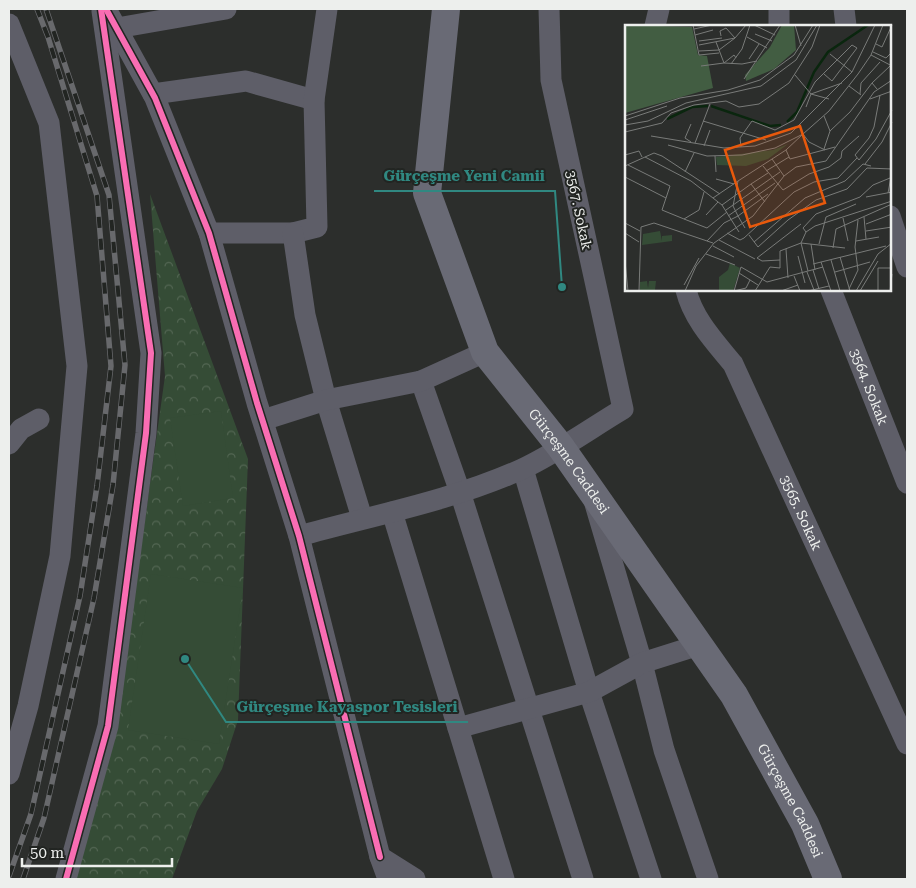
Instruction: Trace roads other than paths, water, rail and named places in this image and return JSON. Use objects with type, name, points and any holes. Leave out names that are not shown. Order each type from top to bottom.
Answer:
[{"type":"main road","name":"Gürçeşme Caddesi","points":[[446,9],[427,193],[484,352],[560,446],[734,695],[805,824],[828,879]]},
{"type":"street","points":[[66,879],[108,726],[146,434],[151,353],[101,9]]},
{"type":"street","points":[[106,9],[153,94],[209,233],[299,536],[380,857],[388,879]]},
{"type":"street","points":[[117,28],[226,9]]},
{"type":"street","points":[[209,233],[293,233],[317,227],[314,100],[327,9]]},
{"type":"street","name":"3567. Sokak","points":[[549,9],[551,80],[623,409],[560,446]]},
{"type":"street","points":[[655,25],[659,9]]},
{"type":"street","points":[[779,9],[779,25]]},
{"type":"street","points":[[844,9],[846,25]]},
{"type":"street","points":[[9,24],[49,124],[77,366],[60,556],[19,709],[9,774]]},
{"type":"street","points":[[153,94],[246,81],[314,100]]},
{"type":"street","points":[[891,219],[907,267]]},
{"type":"street","points":[[293,233],[306,315],[326,400],[362,518]]},
{"type":"street","name":"3565. Sokak","points":[[686,291],[688,300],[706,332],[733,364],[907,744]]},
{"type":"street","name":"3564. Sokak","points":[[830,291],[907,483]]},
{"type":"street","points":[[263,420],[326,400],[421,382],[484,352]]},
{"type":"street","points":[[421,382],[460,492],[583,879]]},
{"type":"street","points":[[9,444],[21,429],[39,419]]},
{"type":"street","points":[[299,536],[362,518],[425,504],[460,492],[523,469],[560,446]]},
{"type":"street","points":[[523,469],[589,692],[651,879]]},
{"type":"street","points":[[591,490],[642,663],[664,750],[708,879]]},
{"type":"street","points":[[392,512],[504,879]]},
{"type":"street","points":[[458,728],[589,692],[642,663],[699,645]]},
{"type":"street","points":[[380,857],[415,879]]},
{"type":"railway","points":[[9,876],[31,814],[80,596],[97,486],[111,366],[97,196],[48,37],[37,9]]},
{"type":"railway","points":[[23,879],[44,818],[94,598],[113,485],[125,365],[109,195],[46,9]]},
{"type":"place","name":"Gürçeşme Yeni Camii","points":[[562,287]]},
{"type":"place","name":"Gürçeşme Kayaspor Tesisleri","points":[[185,659]]}]
